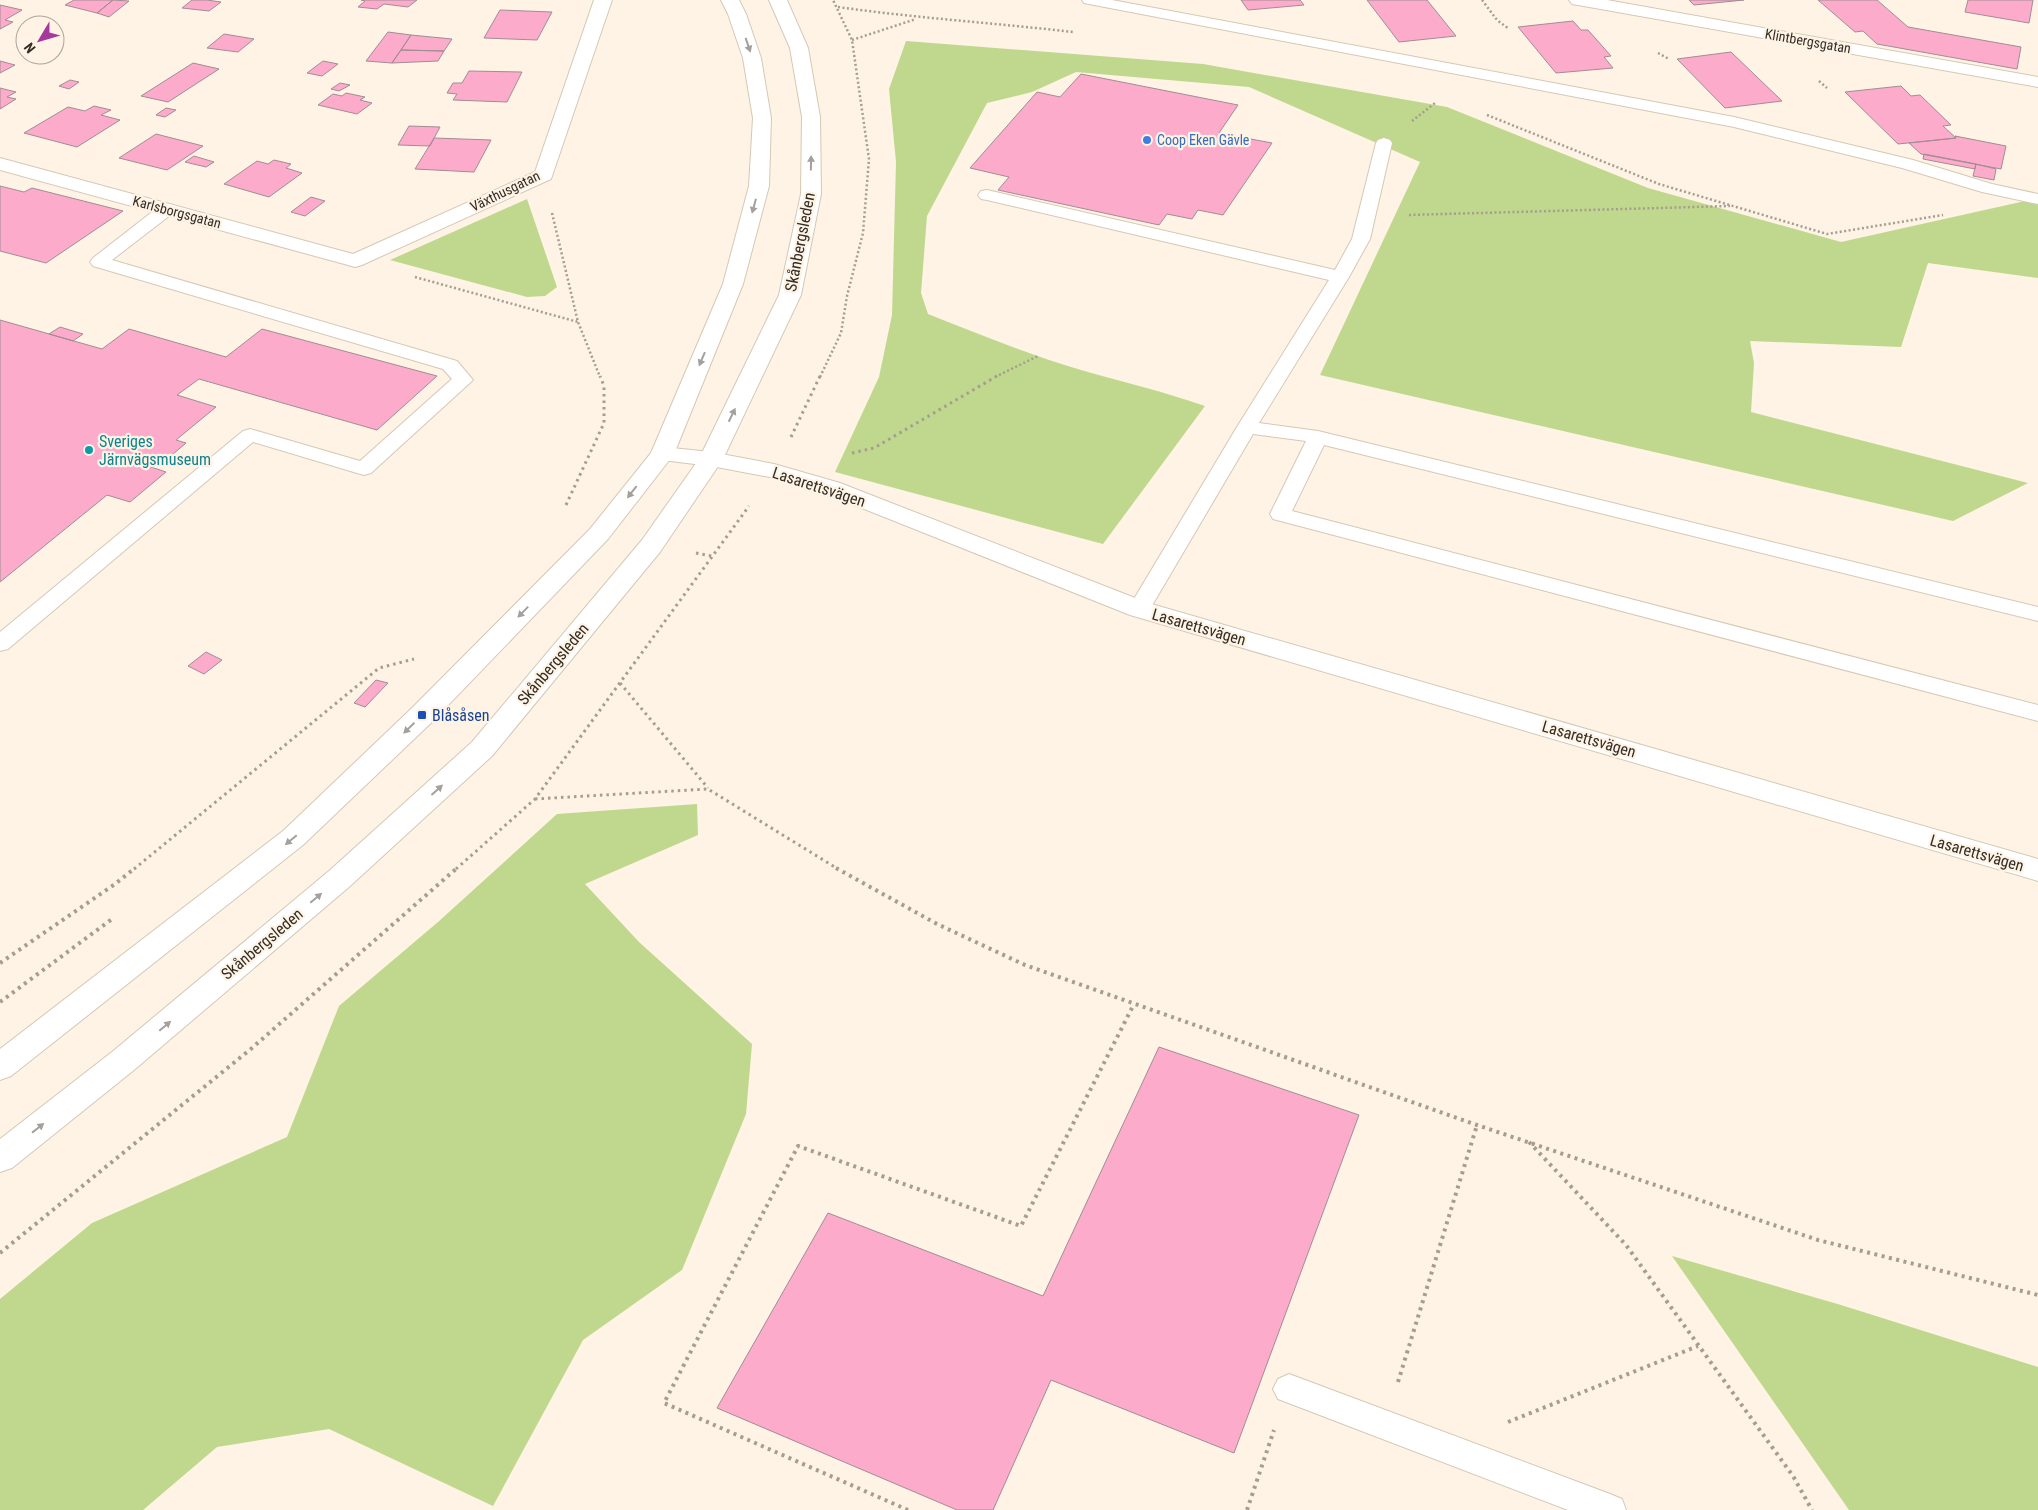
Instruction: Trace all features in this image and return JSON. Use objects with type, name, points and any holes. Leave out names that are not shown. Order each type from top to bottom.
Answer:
[{"type":"street","name":"Växthusgatan","points":[[355,261],[544,175],[603,0]]},
{"type":"street","points":[[0,1067],[293,838],[422,715],[599,534],[662,454],[733,284],[759,186],[762,118],[752,58],[737,14],[730,0]]},
{"type":"street","name":"Skånbergsleden","points":[[0,1158],[123,1061],[324,892],[482,749],[651,546],[711,459],[790,295],[811,194],[811,117],[799,48],[778,0]]},
{"type":"street","name":"Klintbergsgatan","points":[[1578,0],[2038,82]]},
{"type":"street","name":"Karlsborgsgatan","points":[[0,164],[355,261]]},
{"type":"street","name":"Lasarettsvägen","points":[[662,454],[711,459],[774,471],[832,488],[1139,609],[2038,870]]},
{"type":"lane","points":[[1089,0],[1734,122],[1907,164],[1988,188],[2038,199]]},
{"type":"lane","name":"Lasarettsvägen","points":[[1139,609],[1247,427],[1340,278],[1361,239],[1384,143]]},
{"type":"lane","points":[[987,195],[1340,278]]},
{"type":"lane","points":[[0,644],[250,435],[364,469],[463,380],[450,365],[99,262],[167,209]]},
{"type":"lane","points":[[1247,427],[1318,436],[2038,614]]},
{"type":"lane","points":[[1318,436],[1280,514],[2038,713]]},
{"type":"lane","points":[[1288,1389],[1610,1510]]},
{"type":"path","points":[[1482,0],[1497,20],[1509,29]]},
{"type":"path","points":[[837,7],[918,18],[983,22],[1082,33]]},
{"type":"path","points":[[852,40],[918,18]]},
{"type":"path","points":[[1479,112],[1660,184],[1827,234],[1952,213]]},
{"type":"path","points":[[544,175],[578,322],[604,386],[604,423],[564,508]]},
{"type":"path","points":[[1361,239],[1394,215],[1734,206]]},
{"type":"path","points":[[355,261],[578,322]]},
{"type":"path","points":[[847,454],[874,448],[983,383],[1038,356]]},
{"type":"path","points":[[0,963],[115,884],[379,668],[416,658]]},
{"type":"path","points":[[620,683],[708,789],[826,862],[937,924],[1024,965],[1477,1125],[1818,1240],[2038,1295]]},
{"type":"path","points":[[536,799],[708,789]]},
{"type":"path","points":[[0,1002],[112,919]]},
{"type":"path","points":[[908,1510],[664,1403],[798,1146],[1021,1226],[1134,1004]]},
{"type":"path","points":[[1385,1425],[1477,1125]]},
{"type":"path","points":[[1528,1142],[1626,1245],[1793,1476],[1812,1510]]},
{"type":"path","points":[[1444,1447],[1698,1346]]},
{"type":"path","points":[[1247,1510],[1288,1389]]},
{"type":"green space","points":[[906,41],[1203,64],[1447,107],[1648,188],[1841,242],[2038,198],[2038,278],[1928,263],[1901,347],[1750,341],[1754,363],[1751,412],[2028,483],[1953,521],[1320,375],[1420,162],[1249,87],[1076,72],[1032,92],[987,103],[927,216],[921,293],[928,314],[1042,358],[1205,406],[1103,544],[835,472],[879,377],[892,315],[896,162],[889,89]]},
{"type":"green space","points":[[527,199],[557,287],[545,296],[527,297],[390,260]]},
{"type":"green space","points":[[697,804],[698,835],[585,884],[639,942],[752,1044],[746,1114],[682,1270],[583,1340],[493,1506],[329,1429],[217,1447],[143,1510],[0,1510],[0,1299],[92,1223],[287,1137],[339,1006],[438,922],[557,814]]},
{"type":"green space","points":[[1672,1256],[1841,1305],[2038,1367],[2038,1510],[1849,1510]]},
{"type":"building","points":[[74,0],[113,0],[97,13],[65,5]]},
{"type":"building","points":[[113,0],[129,1],[109,17],[97,13]]},
{"type":"building","points":[[192,0],[221,2],[209,11],[182,8]]},
{"type":"building","points":[[361,0],[417,0],[408,7],[384,4],[377,9],[358,7],[365,1]]},
{"type":"building","points":[[1241,0],[1300,0],[1304,5],[1248,10]]},
{"type":"building","points":[[1367,0],[1427,0],[1456,36],[1399,42]]},
{"type":"building","points":[[1689,0],[1744,0],[1694,5]]},
{"type":"building","points":[[1818,0],[1877,0],[1908,27],[2021,47],[2017,69],[1877,44],[1863,31],[1855,32]]},
{"type":"building","points":[[1968,0],[2033,0],[2029,23],[1965,12]]},
{"type":"building","points":[[0,5],[22,10],[5,20],[13,22],[0,29]]},
{"type":"building","points":[[500,10],[552,12],[537,40],[484,38]]},
{"type":"building","points":[[1573,21],[1581,30],[1588,30],[1611,56],[1604,57],[1613,68],[1556,73],[1518,27]]},
{"type":"building","points":[[388,32],[411,35],[392,63],[366,61]]},
{"type":"building","points":[[224,34],[254,39],[238,52],[207,48]]},
{"type":"building","points":[[411,35],[452,39],[444,51],[401,50]]},
{"type":"building","points":[[401,50],[444,51],[438,61],[392,63]]},
{"type":"building","points":[[1731,52],[1782,101],[1725,108],[1677,59]]},
{"type":"building","points":[[0,61],[15,65],[0,73]]},
{"type":"building","points":[[323,61],[338,64],[322,76],[307,73]]},
{"type":"building","points":[[193,63],[219,69],[168,102],[141,96]]},
{"type":"building","points":[[469,71],[522,72],[507,102],[453,100],[457,94],[447,93],[453,83],[462,83]]},
{"type":"building","points":[[1081,74],[1238,105],[1219,133],[1272,143],[1223,215],[1198,210],[1192,219],[1167,214],[1159,225],[998,190],[1009,177],[970,168],[1037,92],[1060,97]]},
{"type":"building","points":[[70,80],[79,82],[69,89],[59,86]]},
{"type":"building","points":[[340,83],[350,85],[339,91],[331,89]]},
{"type":"building","points":[[1901,86],[1911,96],[1920,95],[1951,125],[1943,126],[1956,138],[1898,144],[1845,92]]},
{"type":"building","points":[[0,88],[16,92],[7,97],[16,99],[0,109]]},
{"type":"building","points":[[346,93],[365,97],[360,100],[372,103],[357,114],[318,105],[333,94],[342,96]]},
{"type":"building","points":[[94,106],[111,110],[101,115],[120,120],[77,147],[24,133],[68,107],[85,111]]},
{"type":"building","points":[[166,108],[176,110],[165,117],[156,115]]},
{"type":"building","points":[[409,126],[440,127],[430,146],[398,145]]},
{"type":"building","points":[[156,134],[203,146],[167,170],[119,158]]},
{"type":"building","points":[[1955,136],[2006,146],[2001,169],[1921,154],[1909,143],[1956,138]]},
{"type":"building","points":[[434,138],[491,140],[474,172],[415,169]]},
{"type":"building","points":[[1924,154],[1976,164],[1975,169],[1923,159]]},
{"type":"building","points":[[194,156],[214,162],[206,167],[185,162]]},
{"type":"building","points":[[274,160],[291,164],[286,168],[302,173],[269,197],[224,184],[257,161],[268,164]]},
{"type":"building","points":[[1976,164],[1996,169],[1994,180],[1973,176]]},
{"type":"building","points":[[0,186],[24,192],[32,188],[123,211],[46,263],[0,251]]},
{"type":"building","points":[[311,197],[325,201],[305,216],[291,212]]},
{"type":"building","name":"Sveriges Järnvägsmuseum","points":[[0,320],[102,349],[129,329],[226,357],[262,329],[437,376],[377,430],[199,379],[177,395],[216,407],[176,440],[186,443],[166,460],[156,456],[145,465],[166,472],[130,502],[107,495],[0,582]]},
{"type":"building","points":[[60,327],[83,334],[73,341],[49,334]]},
{"type":"building","points":[[206,652],[222,660],[204,674],[188,666]]},
{"type":"building","points":[[376,680],[388,683],[365,707],[354,703]]},
{"type":"building","points":[[1159,1047],[1359,1115],[1234,1453],[1051,1380],[993,1510],[957,1510],[717,1408],[828,1213],[1043,1296]]},
{"type":"place","name":"Coop Eken Gävle","points":[[1147,140]]},
{"type":"place","name":"Sveriges Järnvägsmuseum","points":[[89,450]]},
{"type":"place","name":"Blåsåsen","points":[[422,715]]}]
